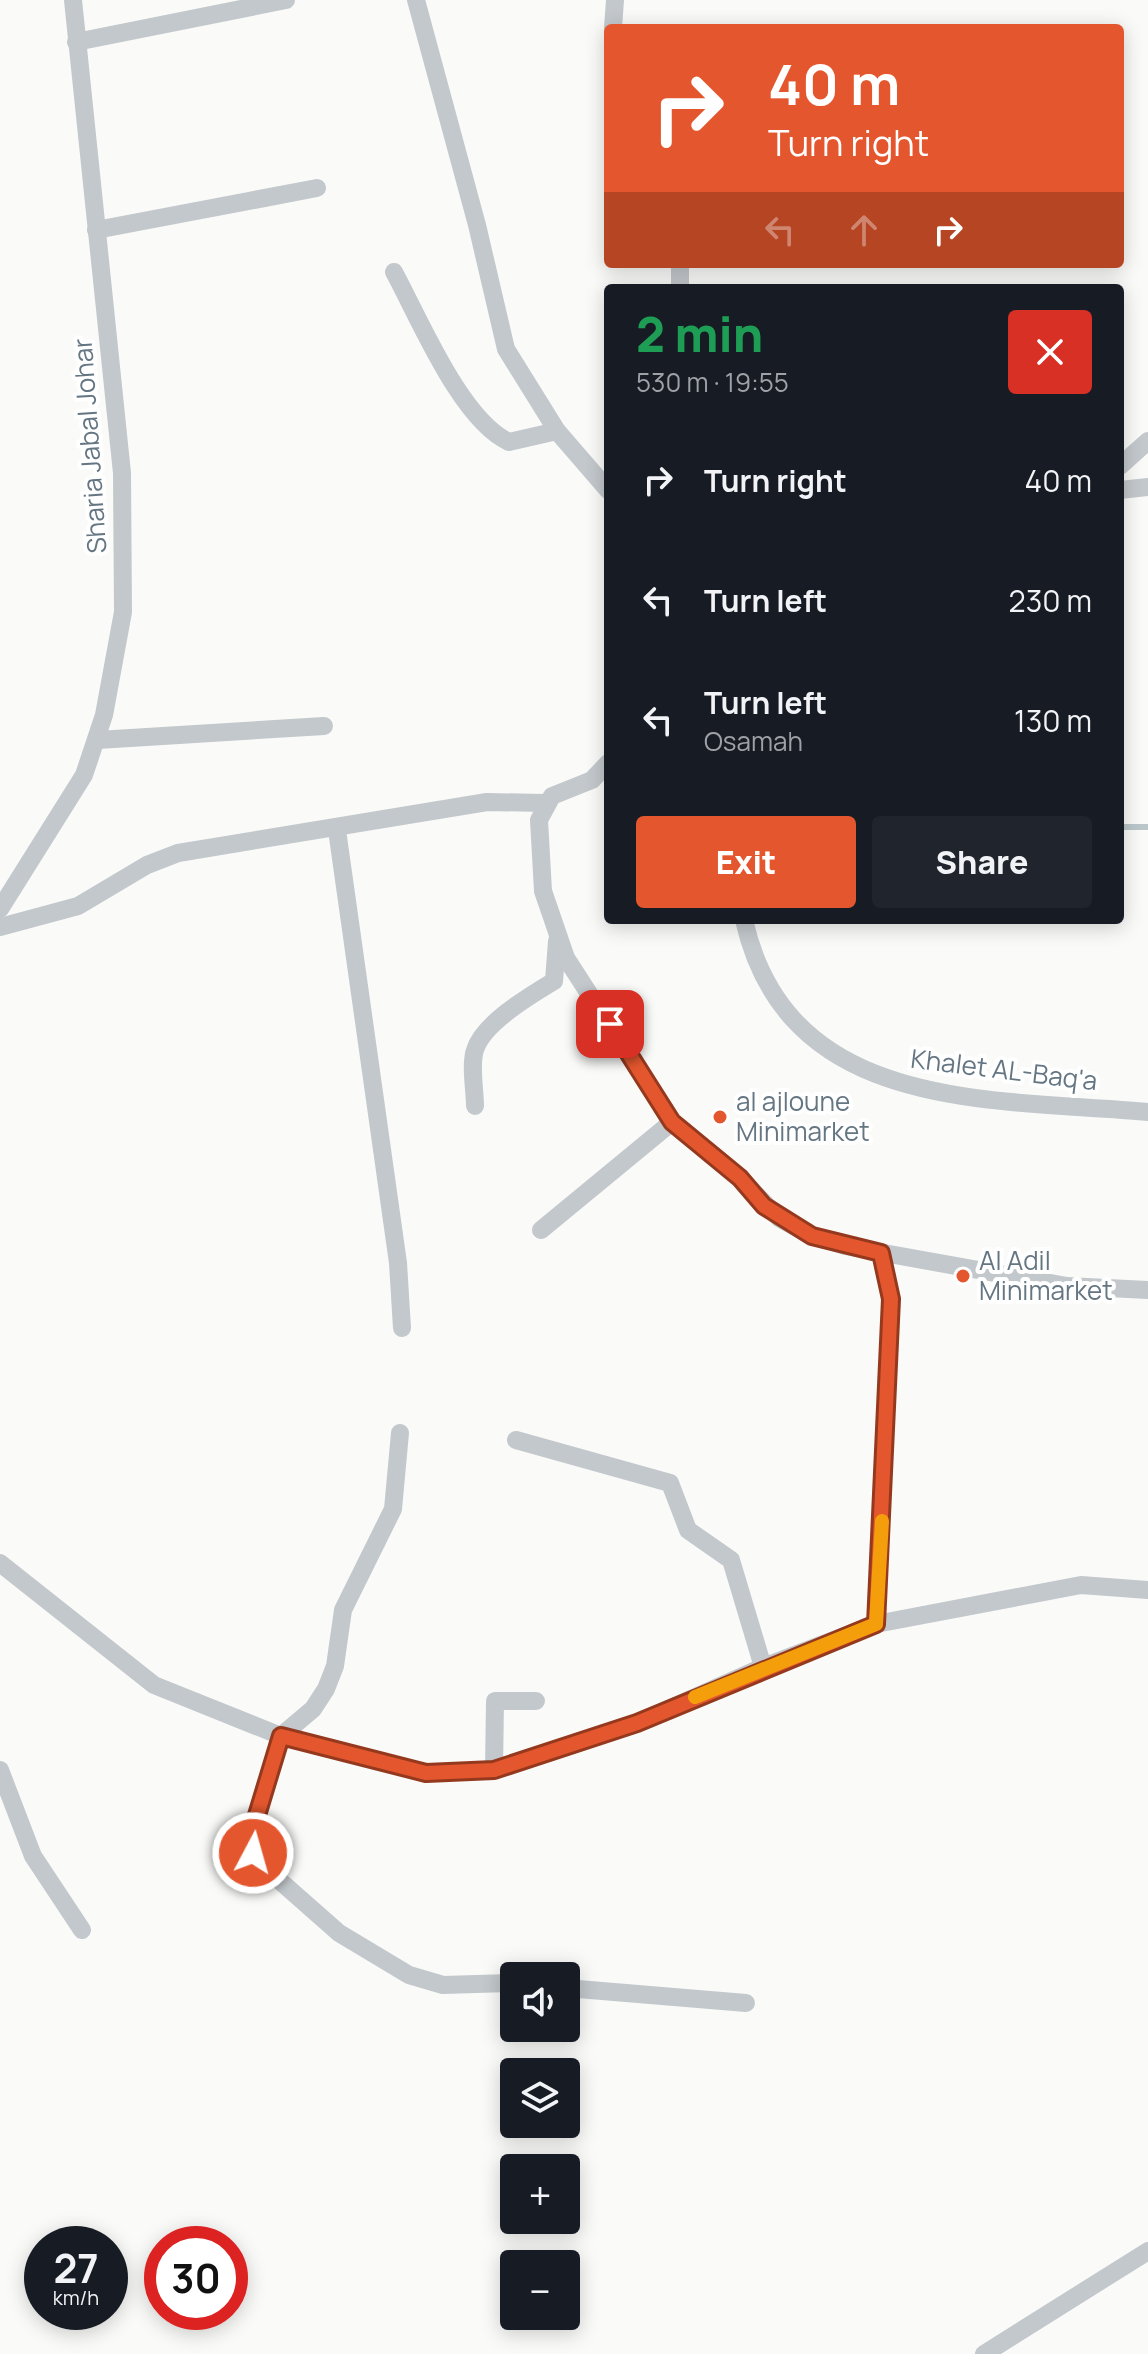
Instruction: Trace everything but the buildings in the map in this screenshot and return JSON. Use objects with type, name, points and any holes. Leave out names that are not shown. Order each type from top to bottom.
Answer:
[{"type":"street","name":"Sharia Jabal Johar","points":[[0,909],[84,775],[98,740],[121,628],[125,550],[122,473],[73,0]]},
{"type":"street","points":[[76,42],[286,0]]},
{"type":"street","points":[[416,0],[477,225],[506,349],[557,431],[604,485]]},
{"type":"street","points":[[613,24],[615,0]]},
{"type":"street","points":[[96,230],[317,188]]},
{"type":"street","points":[[394,272],[469,409],[487,429],[509,442],[557,431]]},
{"type":"street","points":[[1124,462],[1148,441]]},
{"type":"street","points":[[1124,490],[1148,487]]},
{"type":"street","points":[[98,740],[324,726]]},
{"type":"street","points":[[600,781],[564,789],[545,803],[538,824],[539,867],[557,939],[578,978],[672,1122],[740,1178],[764,1206],[795,1228],[830,1242],[1067,1286],[1148,1290]]},
{"type":"street","points":[[0,927],[78,906],[147,865],[170,856],[337,830],[487,802],[545,803]]},
{"type":"street","points":[[337,830],[398,1263],[402,1328]]},
{"type":"street","name":"Khalet AL-Baq'a","points":[[745,924],[762,971],[786,1008],[817,1041],[874,1076],[942,1094],[1148,1112]]},
{"type":"street","points":[[475,1106],[475,1050],[493,1026],[520,1002],[554,981],[557,939]]},
{"type":"street","points":[[541,1230],[672,1122]]},
{"type":"street","points":[[876,1624],[891,1299],[881,1253]]},
{"type":"street","points":[[400,1433],[393,1509],[343,1610],[332,1678],[313,1709],[281,1736],[251,1835],[251,1847],[259,1863],[339,1933],[418,1979],[443,1985],[500,1983]]},
{"type":"street","points":[[516,1440],[670,1483],[688,1530],[731,1560],[763,1667]]},
{"type":"street","points":[[0,1563],[154,1685],[281,1736],[426,1773],[494,1770],[637,1723],[763,1667],[876,1624],[1081,1585],[1148,1590]]},
{"type":"street","points":[[494,1770],[495,1701],[536,1701]]},
{"type":"street","points":[[0,1770],[33,1856],[82,1930]]},
{"type":"street","points":[[580,1989],[746,2003]]},
{"type":"street","points":[[984,2354],[1148,2251]]},
{"type":"waterway","points":[[1124,827],[1148,827]]},
{"type":"slow traffic","points":[[695,1697],[876,1624],[882,1521]]},
{"type":"place","name":"al ajloune Minimarket","points":[[720,1117]]},
{"type":"place","name":"Al Adil Minimarket","points":[[963,1276]]},
{"type":"route","points":[[253,1853],[251,1835],[281,1736],[426,1773],[494,1770],[637,1723],[763,1667],[876,1624],[891,1299],[881,1253],[812,1236],[764,1206],[740,1178],[672,1122],[610,1024]]}]
